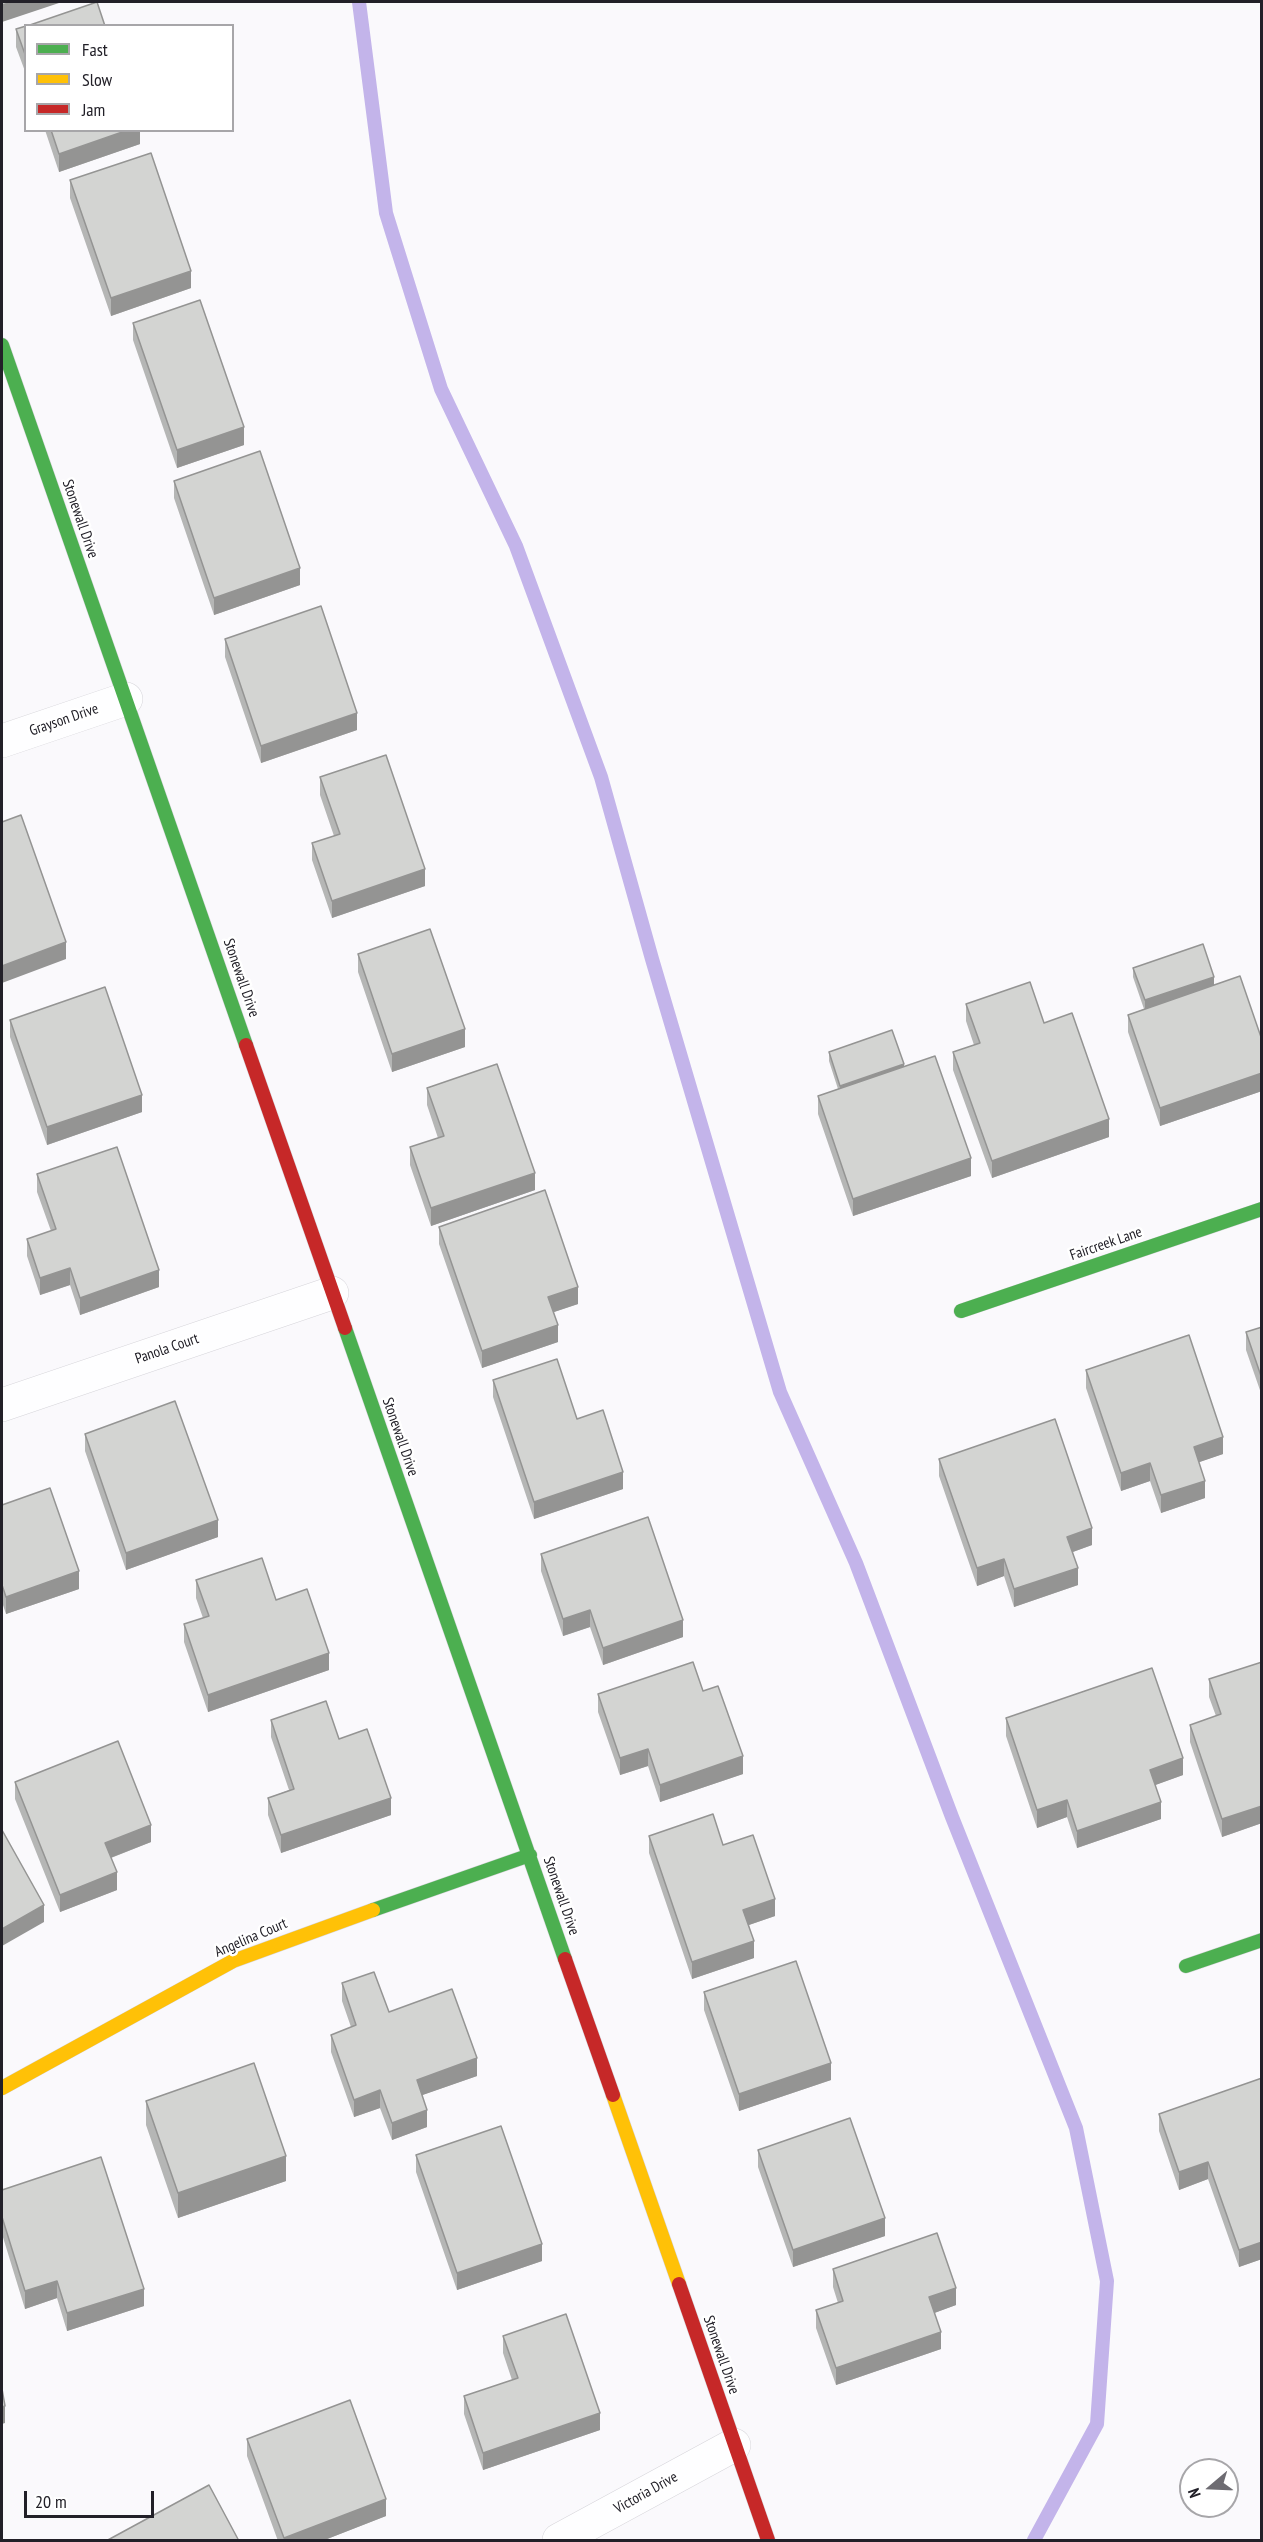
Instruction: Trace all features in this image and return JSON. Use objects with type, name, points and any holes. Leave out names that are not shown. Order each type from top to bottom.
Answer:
[{"type":"street","name":"Stonewall Drive","points":[[2,345],[768,2541]]},
{"type":"street","name":"Grayson Drive","points":[[2,741],[126,699]]},
{"type":"street","name":"Faircreek Lane","points":[[961,1311],[1262,1209]]},
{"type":"street","name":"Panola Court","points":[[2,1405],[332,1293]]},
{"type":"street","name":"Angelina Court","points":[[2,2088],[233,1961],[291,1938],[530,1855]]},
{"type":"street","points":[[1186,1966],[1262,1940]]},
{"type":"street","name":"Victoria Drive","points":[[559,2541],[734,2445]]},
{"type":"building","points":[[97,2],[104,24],[33,24]]},
{"type":"building","points":[[24,27],[24,51],[16,29]]},
{"type":"building","points":[[52,132],[122,132],[59,154]]},
{"type":"building","points":[[151,153],[191,271],[111,298],[70,180]]},
{"type":"building","points":[[200,300],[244,427],[177,450],[133,323]]},
{"type":"building","points":[[260,451],[300,568],[214,598],[174,481]]},
{"type":"building","points":[[321,606],[357,713],[261,746],[225,639]]},
{"type":"building","points":[[386,755],[425,869],[332,901],[312,843],[340,834],[320,777]]},
{"type":"building","points":[[21,815],[66,942],[2,966],[2,822]]},
{"type":"building","points":[[430,929],[465,1029],[392,1054],[358,954]]},
{"type":"building","points":[[1203,944],[1214,977],[1145,1000],[1133,968]]},
{"type":"building","points":[[1240,976],[1262,1040],[1262,1073],[1160,1108],[1128,1015]]},
{"type":"building","points":[[1030,982],[1044,1023],[1072,1013],[1109,1119],[992,1161],[953,1052],[980,1043],[966,1004]]},
{"type":"building","points":[[105,987],[142,1095],[47,1127],[10,1020]]},
{"type":"building","points":[[892,1030],[904,1064],[840,1086],[829,1052]]},
{"type":"building","points":[[935,1056],[971,1158],[853,1199],[818,1096]]},
{"type":"building","points":[[497,1064],[535,1173],[431,1208],[410,1147],[444,1136],[427,1088]]},
{"type":"building","points":[[117,1147],[159,1270],[80,1298],[70,1268],[40,1278],[27,1239],[56,1229],[37,1174]]},
{"type":"building","points":[[545,1190],[578,1287],[548,1297],[558,1325],[482,1351],[439,1227]]},
{"type":"building","points":[[1262,1327],[1262,1379],[1246,1332]]},
{"type":"building","points":[[1189,1335],[1223,1437],[1194,1447],[1205,1481],[1161,1495],[1150,1463],[1121,1473],[1086,1370]]},
{"type":"building","points":[[557,1359],[577,1419],[603,1410],[623,1472],[534,1502],[493,1380]]},
{"type":"building","points":[[175,1401],[218,1520],[126,1553],[85,1434]]},
{"type":"building","points":[[1055,1419],[1092,1528],[1067,1537],[1078,1568],[1014,1589],[1004,1559],[977,1568],[939,1459]]},
{"type":"building","points":[[50,1488],[79,1571],[6,1597],[2,1585],[2,1505]]},
{"type":"building","points":[[648,1517],[683,1620],[603,1648],[590,1610],[563,1619],[541,1554]]},
{"type":"building","points":[[262,1558],[276,1600],[307,1589],[329,1653],[208,1695],[184,1624],[209,1616],[196,1580]]},
{"type":"building","points":[[693,1662],[703,1691],[718,1686],[743,1756],[660,1785],[648,1749],[620,1758],[598,1694]]},
{"type":"building","points":[[1262,1662],[1262,1806],[1222,1819],[1190,1725],[1221,1714],[1209,1679]]},
{"type":"building","points":[[1152,1668],[1183,1758],[1150,1770],[1161,1802],[1077,1831],[1067,1800],[1037,1810],[1006,1718]]},
{"type":"building","points":[[326,1701],[339,1739],[367,1729],[391,1798],[281,1835],[268,1798],[294,1789],[271,1720]]},
{"type":"building","points":[[118,1741],[151,1825],[105,1843],[117,1872],[60,1895],[15,1782]]},
{"type":"building","points":[[713,1814],[723,1845],[753,1835],[775,1899],[743,1910],[754,1941],[692,1962],[649,1836]]},
{"type":"building","points":[[2,1830],[44,1905],[2,1929]]},
{"type":"building","points":[[796,1961],[831,2063],[739,2094],[704,1992]]},
{"type":"building","points":[[374,1972],[389,2012],[452,1989],[477,2058],[417,2080],[427,2110],[392,2123],[380,2090],[354,2100],[331,2035],[356,2025],[342,1983]]},
{"type":"building","points":[[254,2063],[286,2156],[178,2193],[146,2101]]},
{"type":"building","points":[[1262,2078],[1262,2242],[1239,2250],[1208,2162],[1179,2172],[1159,2114]]},
{"type":"building","points":[[850,2118],[885,2218],[793,2250],[758,2150]]},
{"type":"building","points":[[501,2126],[542,2244],[457,2273],[416,2155]]},
{"type":"building","points":[[101,2157],[144,2289],[67,2313],[57,2281],[25,2291],[2,2217],[2,2190]]},
{"type":"building","points":[[937,2233],[956,2288],[929,2297],[941,2332],[836,2368],[816,2310],[843,2301],[833,2269]]},
{"type":"building","points":[[566,2314],[600,2413],[483,2453],[464,2396],[518,2378],[503,2336]]},
{"type":"building","points":[[2,2389],[5,2406],[2,2407]]},
{"type":"building","points":[[350,2400],[386,2499],[284,2538],[247,2439]]},
{"type":"building","points":[[209,2485],[239,2541],[106,2541]]},
{"type":"waterway","points":[[359,2],[386,213],[441,389],[516,546],[601,777],[652,959],[780,1392],[856,1563],[952,1817],[1076,2128],[1107,2281],[1097,2424],[1034,2540]]},
{"type":"traffic: fast","points":[[2,345],[246,1045]]},
{"type":"traffic: fast","points":[[961,1311],[1262,1209]]},
{"type":"traffic: fast","points":[[345,1328],[565,1959]]},
{"type":"traffic: fast","points":[[373,1910],[530,1855]]},
{"type":"traffic: fast","points":[[1186,1966],[1262,1940]]},
{"type":"traffic: slow","points":[[2,2088],[233,1961],[373,1910]]},
{"type":"traffic: slow","points":[[613,2095],[679,2284]]},
{"type":"traffic: jam","points":[[246,1045],[345,1328]]},
{"type":"traffic: jam","points":[[565,1959],[613,2095]]},
{"type":"traffic: jam","points":[[679,2284],[768,2540]]}]
